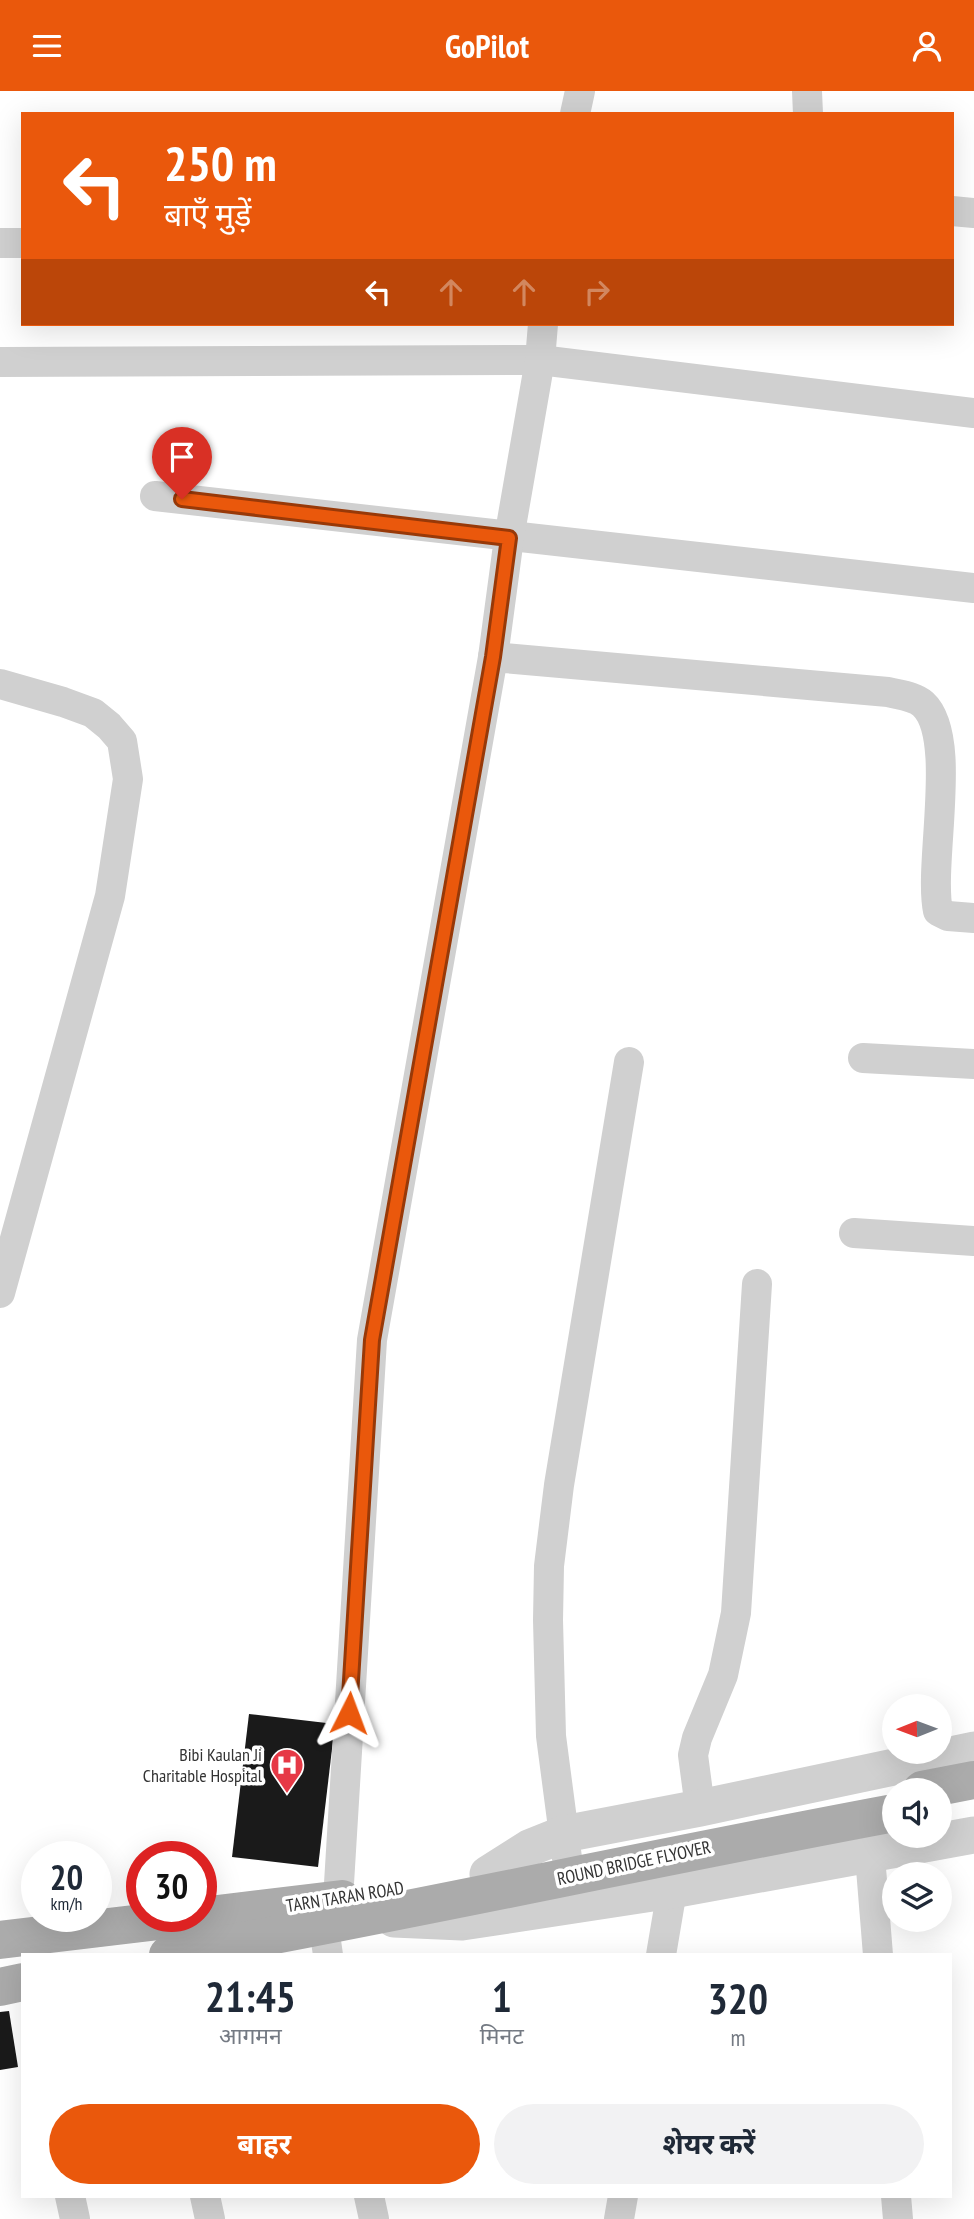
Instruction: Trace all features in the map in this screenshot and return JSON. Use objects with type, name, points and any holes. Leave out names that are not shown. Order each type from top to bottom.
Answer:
[{"type":"main road","points":[[952,1784],[974,1780]]},
{"type":"main road","name":"ROUND BRIDGE FLYOVER","points":[[488,1874],[565,1846],[882,1797]]},
{"type":"main road","points":[[952,1803],[974,1798]]},
{"type":"main road","name":"ROUND BRIDGE FLYOVER","points":[[375,1918],[678,1853],[882,1815]]},
{"type":"main road","name":"TARN TARAN ROAD","points":[[217,1917],[330,1927],[488,1874]]},
{"type":"main road","name":"TARN TARAN ROAD","points":[[180,1953],[375,1918]]},
{"type":"main road","name":"TARN TARAN ROAD","points":[[0,1940],[126,1925]]},
{"type":"main road","points":[[0,1987],[21,1982]]},
{"type":"street","points":[[575,112],[580,91]]},
{"type":"street","points":[[807,91],[808,112]]},
{"type":"street","points":[[954,211],[974,213]]},
{"type":"street","points":[[0,243],[21,243]]},
{"type":"street","points":[[330,1927],[372,1340],[493,657],[509,538],[544,326]]},
{"type":"street","points":[[0,362],[540,360],[974,413]]},
{"type":"street","points":[[155,496],[509,538],[974,588]]},
{"type":"street","points":[[493,657],[888,692],[914,699],[923,704],[932,716],[940,759],[936,888],[938,911],[947,916],[974,918]]},
{"type":"street","points":[[0,684],[63,702],[101,719],[122,741],[128,779],[110,896],[0,1293]]},
{"type":"street","points":[[863,1058],[974,1064]]},
{"type":"street","points":[[629,1062],[559,1485],[550,1566],[548,1620],[551,1736],[565,1846],[700,1808],[974,1750]]},
{"type":"street","points":[[854,1233],[974,1241]]},
{"type":"street","points":[[700,1808],[693,1755],[697,1738],[723,1675],[736,1613],[757,1284]]},
{"type":"street","points":[[375,1918],[463,1922],[672,1890],[974,1835]]},
{"type":"street","points":[[870,1856],[878,1953]]},
{"type":"street","points":[[661,1953],[672,1890]]},
{"type":"street","points":[[71,2198],[75,2219]]},
{"type":"street","points":[[205,2198],[210,2219]]},
{"type":"street","points":[[369,2198],[374,2219]]},
{"type":"street","points":[[619,2219],[623,2198]]},
{"type":"street","points":[[896,2198],[898,2219]]},
{"type":"building","points":[[249,1714],[335,1724],[318,1867],[232,1857]]},
{"type":"building","points":[[9,2011],[18,2067],[0,2070],[0,2012]]},
{"type":"place","name":"Bibi Kaulan Ji Charitable Hospital","points":[[287,1795]]},
{"type":"route","points":[[182,499],[509,538],[493,657],[372,1340],[349,1713]]}]
